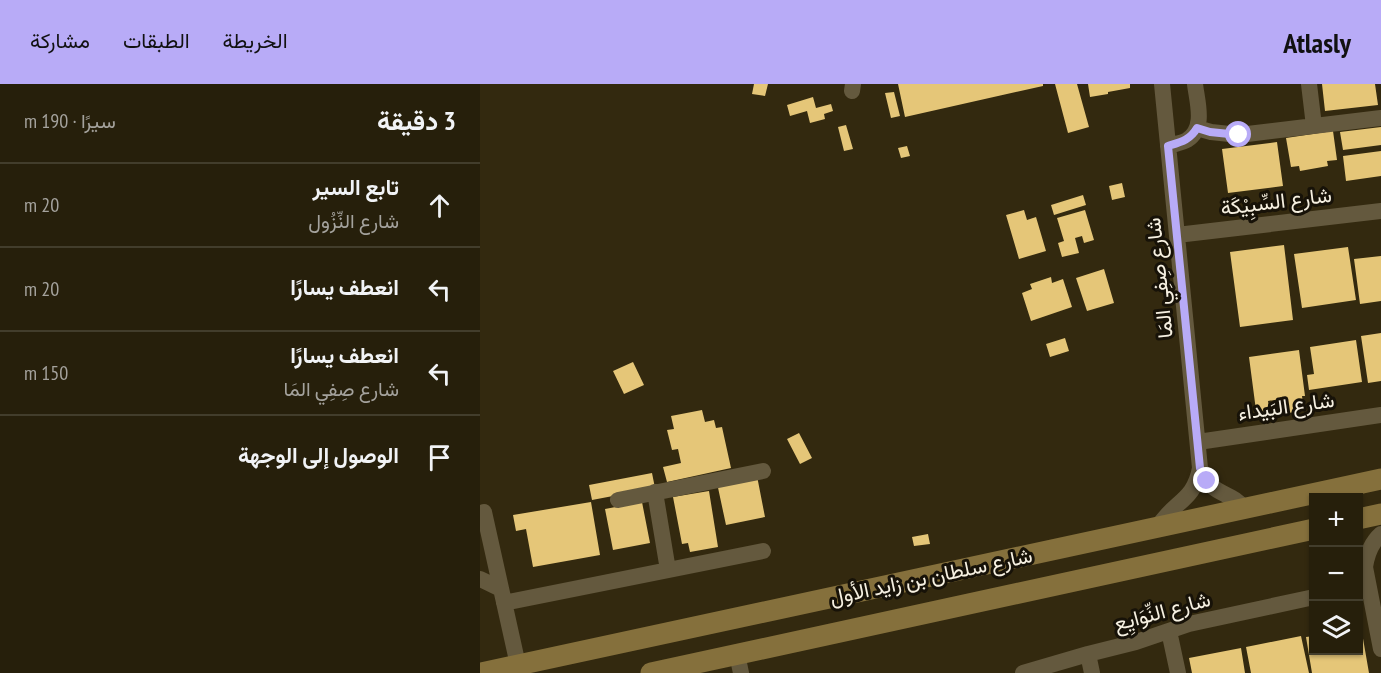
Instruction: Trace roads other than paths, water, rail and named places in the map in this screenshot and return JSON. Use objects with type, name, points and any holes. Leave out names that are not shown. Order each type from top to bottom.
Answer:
[{"type":"main road","name":"شارع سلطان بن زايد الأول","points":[[481,673],[1381,479]]},
{"type":"main road","points":[[1363,518],[1381,514]]},
{"type":"main road","name":"شارع سلطان بن زايد الأول","points":[[651,673],[739,664],[1309,530]]},
{"type":"street","name":"شارع صِفِي المَا","points":[[1158,527],[1167,514],[1191,492],[1196,484],[1200,468],[1162,84]]},
{"type":"street","points":[[1168,146],[1185,141],[1194,134],[1197,128],[1199,118],[1196,84]]},
{"type":"street","points":[[1309,84],[1314,126]]},
{"type":"street","points":[[1197,128],[1210,132],[1239,135],[1381,118]]},
{"type":"street","name":"شارع السِّبِيْكَة","points":[[1177,235],[1381,211]]},
{"type":"street","name":"شارع البَيداء","points":[[1198,442],[1381,415]]},
{"type":"street","points":[[1200,468],[1211,486],[1235,499],[1245,508]]},
{"type":"street","points":[[618,500],[763,471]]},
{"type":"street","points":[[655,492],[668,570]]},
{"type":"street","points":[[484,512],[518,665]]},
{"type":"street","points":[[1363,560],[1381,534]]},
{"type":"street","points":[[1285,535],[1309,539]]},
{"type":"street","points":[[480,579],[503,596],[668,570],[764,550]]},
{"type":"street","points":[[1363,586],[1381,650]]},
{"type":"street","name":"شارع النِّوَايِع","points":[[1023,673],[1137,642],[1189,624],[1309,598]]},
{"type":"street","points":[[1169,631],[1178,673]]},
{"type":"street","points":[[1088,654],[1092,673]]}]
